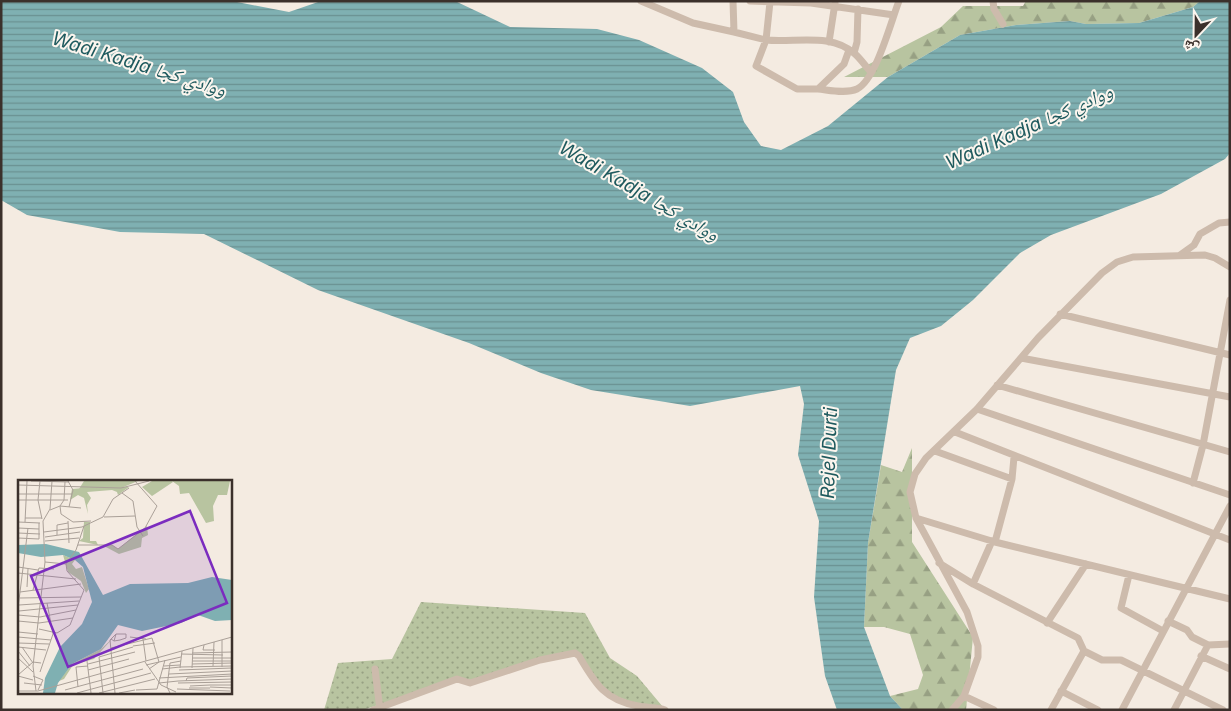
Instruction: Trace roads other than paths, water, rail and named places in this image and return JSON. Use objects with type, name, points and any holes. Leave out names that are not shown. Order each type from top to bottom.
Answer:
[{"type":"street","points":[[641,1],[693,23],[766,40],[829,42],[852,52],[871,72]]},
{"type":"street","points":[[733,1],[734,32]]},
{"type":"street","points":[[750,1],[835,4],[894,15]]},
{"type":"street","points":[[770,2],[766,40],[756,66],[757,68],[797,89],[856,90],[866,81],[871,72],[899,1]]},
{"type":"street","points":[[993,1],[994,10],[1003,24]]},
{"type":"street","points":[[829,42],[835,4]]},
{"type":"street","points":[[818,89],[844,64],[857,42],[858,9]]},
{"type":"street","points":[[1180,255],[1194,245],[1200,234],[1219,223],[1230,222]]},
{"type":"street","points":[[952,710],[964,696],[978,657],[978,646],[967,612],[939,563],[910,502],[912,484],[920,466],[977,409],[1060,314],[1102,273],[1117,262],[1133,257],[1210,255],[1230,267]]},
{"type":"street","points":[[1193,483],[1203,445],[1230,300]]},
{"type":"street","points":[[1060,314],[1230,355]]},
{"type":"street","points":[[1022,358],[1230,397]]},
{"type":"street","points":[[997,385],[1230,452]]},
{"type":"street","points":[[977,409],[1230,495]]},
{"type":"street","points":[[955,432],[1014,457],[1230,540]]},
{"type":"street","points":[[935,451],[985,472],[1012,479]]},
{"type":"street","points":[[973,584],[994,542],[1012,479],[1014,457]]},
{"type":"street","points":[[1122,710],[1230,506]]},
{"type":"street","points":[[916,518],[994,542],[1230,599]]},
{"type":"street","points":[[939,563],[973,584],[1078,638],[1084,652],[1102,660],[1121,660],[1223,710]]},
{"type":"street","points":[[1047,622],[1086,564]]},
{"type":"street","points":[[1129,575],[1121,608],[1163,631]]},
{"type":"street","points":[[1168,621],[1187,630],[1192,637],[1208,645],[1230,644]]},
{"type":"street","points":[[1174,710],[1182,690],[1208,645]]},
{"type":"street","points":[[1051,710],[1084,652]]},
{"type":"street","points":[[375,669],[378,709],[457,679],[470,683],[540,660],[575,653],[579,656],[595,684],[606,695],[636,706],[665,710]]},
{"type":"street","points":[[1202,656],[1230,669]]},
{"type":"street","points":[[1061,692],[1098,710]]},
{"type":"street","points":[[964,696],[994,710]]},
{"type":"water","points":[[1,1],[232,1],[289,12],[321,1],[455,1],[510,27],[597,29],[639,40],[702,68],[733,92],[744,122],[761,146],[781,150],[828,126],[888,77],[960,35],[1016,25],[1070,21],[1086,24],[1139,23],[1193,7],[1200,1],[1230,1],[1230,153],[1225,159],[1161,194],[1051,235],[1020,253],[973,300],[941,326],[910,338],[896,370],[868,543],[864,627],[890,696],[903,710],[837,710],[825,676],[814,597],[819,521],[798,455],[804,404],[800,386],[690,406],[591,390],[541,373],[469,343],[318,290],[204,234],[120,232],[27,215],[1,200]]},
{"type":"water label","name":"Wadi Kadja ووادي كجا","points":[[139,64]]},
{"type":"water label","name":"Wadi Kadja ووادي كجا","points":[[1029,127]]},
{"type":"water label","name":"Wadi Kadja ووادي كجا","points":[[639,191]]},
{"type":"water label","name":"Rejel Durti","points":[[829,453]]}]
